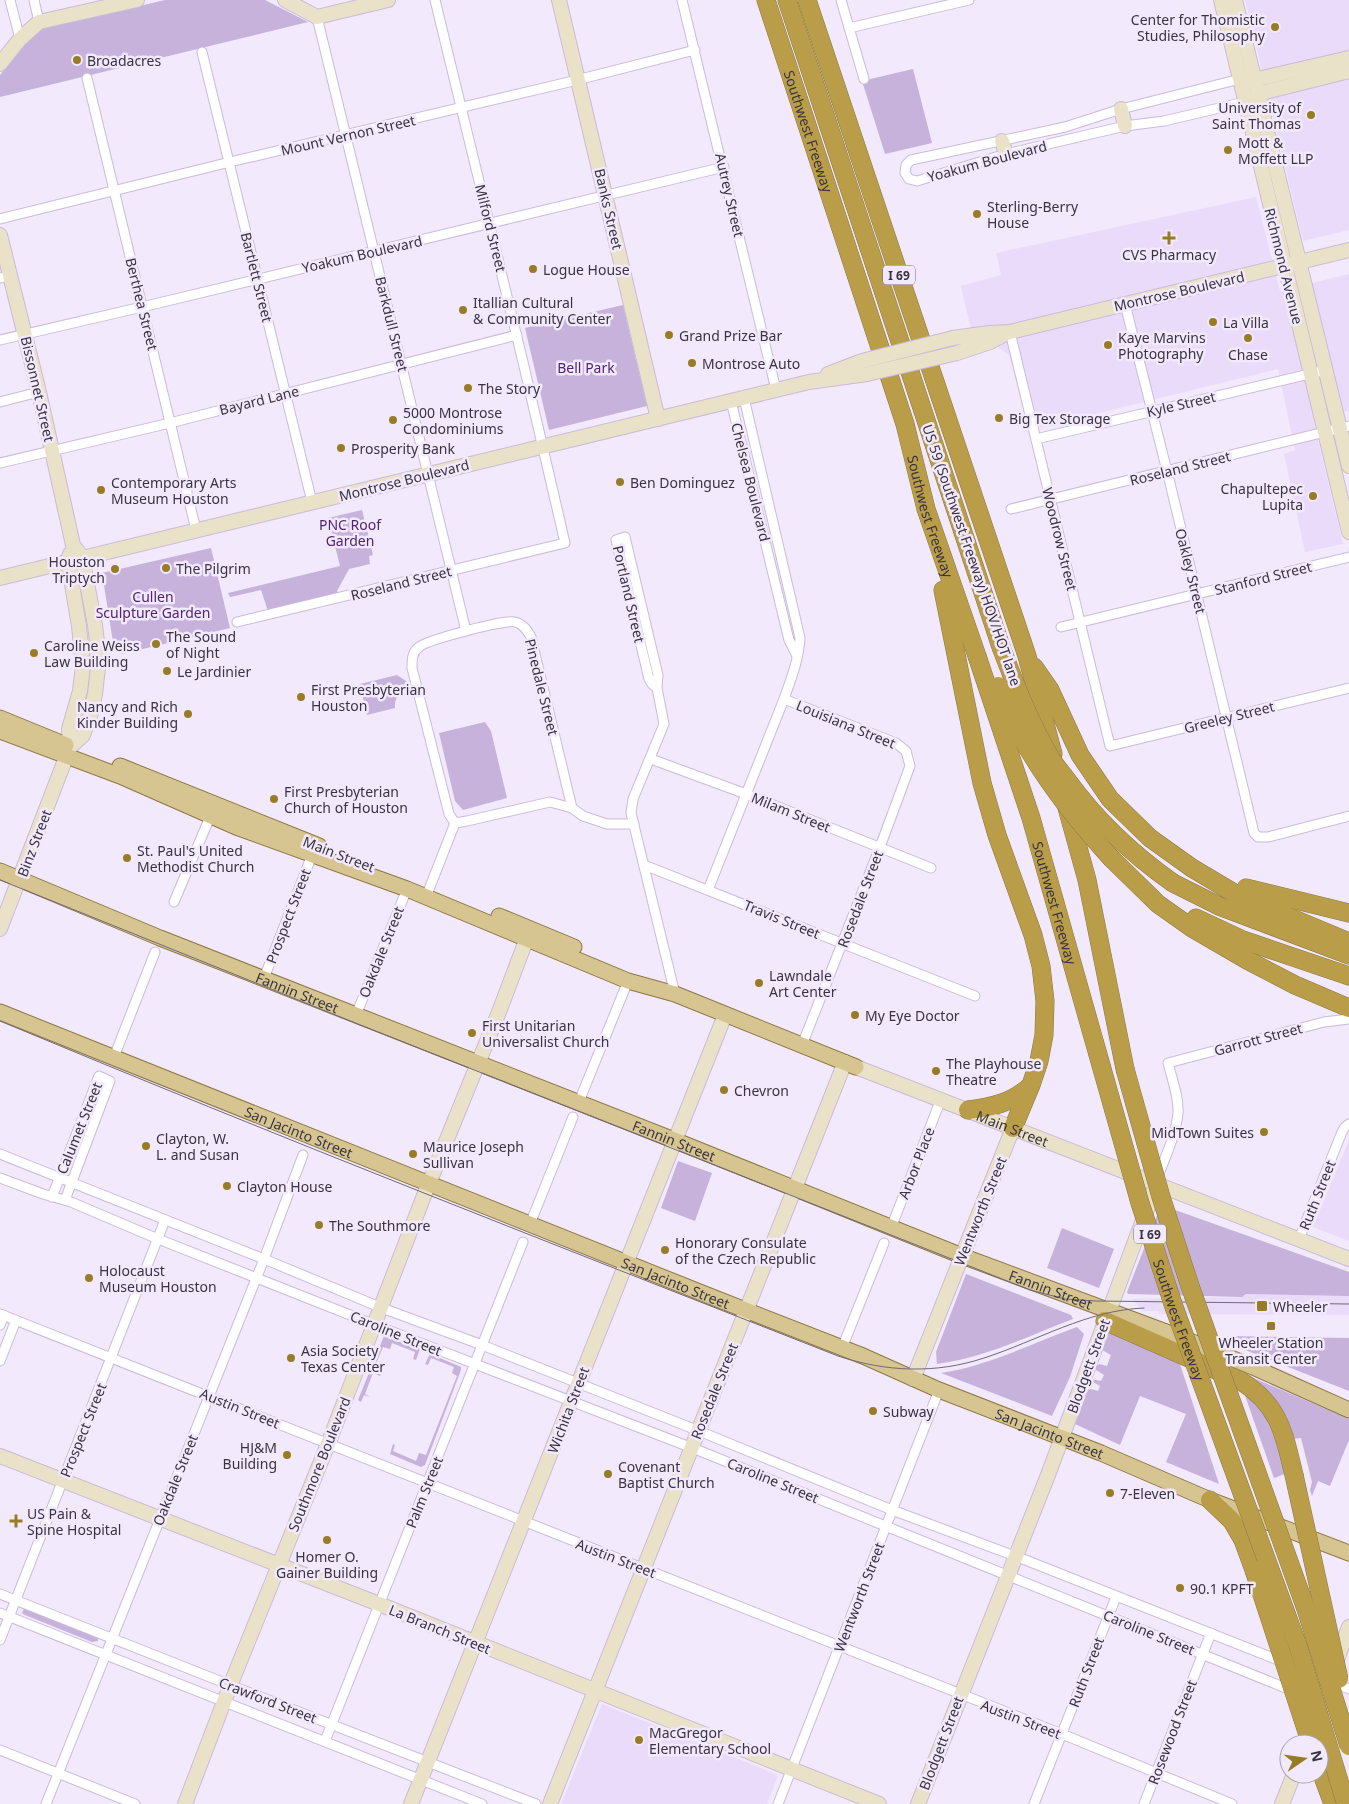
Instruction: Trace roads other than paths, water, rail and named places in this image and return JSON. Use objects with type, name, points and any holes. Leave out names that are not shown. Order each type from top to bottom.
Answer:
[{"type":"highway","name":"Southwest Freeway","points":[[766,0],[905,424],[926,509],[988,652],[1031,818],[1140,1203],[1174,1307],[1298,1646],[1346,1804]]},
{"type":"highway","name":"US 59 (Southwest Freeway) HOV/HOT lane","points":[[787,0],[988,652],[1022,703],[1049,756],[1082,801],[1117,838],[1144,862],[1173,883],[1218,906],[1349,955]]},
{"type":"highway","name":"Southwest Freeway","points":[[807,0],[1026,656],[1087,880],[1125,1069],[1161,1197],[1190,1286],[1306,1608],[1349,1746]]},
{"type":"highway","points":[[905,424],[920,454],[1004,702],[1040,767],[1095,840],[1112,859],[1192,928],[1247,960],[1349,1008]]},
{"type":"highway","points":[[926,509],[982,783],[996,835],[1033,936],[1041,966],[1046,1001],[1044,1035],[1039,1061],[1013,1128]]},
{"type":"highway","points":[[1026,656],[1050,690],[1080,755],[1110,799],[1150,838],[1192,868],[1239,896],[1349,942]]},
{"type":"highway","points":[[1192,868],[1255,891],[1349,913]]},
{"type":"highway","points":[[1173,883],[1287,956]]},
{"type":"highway","points":[[1160,902],[1205,923],[1287,956],[1330,968],[1349,976]]},
{"type":"highway","points":[[968,1110],[1007,1103],[1019,1096],[1031,1085]]},
{"type":"highway","points":[[1106,1315],[1241,1381],[1255,1390],[1275,1413],[1282,1427],[1294,1475],[1349,1724]]},
{"type":"highway","points":[[1210,1500],[1232,1521],[1243,1540],[1308,1734]]},
{"type":"highway","points":[[1326,1784],[1333,1804]]},
{"type":"main road","points":[[0,64],[20,39],[39,22],[137,0]]},
{"type":"main road","points":[[285,0],[317,18],[388,0]]},
{"type":"main road","name":"Banks Street","points":[[559,0],[658,419]]},
{"type":"main road","name":"Richmond Avenue","points":[[1221,0],[1349,532]]},
{"type":"main road","name":"Richmond Avenue","points":[[1235,0],[1326,370],[1344,428],[1349,466]]},
{"type":"main road","name":"Yoakum Boulevard","points":[[1240,79],[1254,79],[1349,58]]},
{"type":"main road","name":"Yoakum Boulevard","points":[[1245,102],[1259,98],[1265,92],[1349,71]]},
{"type":"main road","points":[[1121,109],[1125,126]]},
{"type":"main road","name":"Bissonnet Street","points":[[0,235],[5,277],[25,334],[73,544],[82,558],[95,625],[98,659],[95,694],[91,713],[84,735],[68,752]]},
{"type":"main road","name":"Montrose Boulevard","points":[[0,578],[809,382],[864,368],[953,338],[1010,332],[1349,250]]},
{"type":"main road","name":"Montrose Boulevard","points":[[864,368],[957,353],[990,342],[1010,332]]},
{"type":"main road","name":"Bissonnet Street","points":[[68,752],[69,729],[80,692],[83,666],[80,634],[68,561],[73,544]]},
{"type":"main road","name":"Main Street","points":[[0,718],[68,752],[210,817],[407,889],[428,892]]},
{"type":"main road","name":"Main Street","points":[[0,731],[68,752],[262,825],[528,934],[651,980],[675,994]]},
{"type":"main road","name":"Binz Street","points":[[0,930],[68,752]]},
{"type":"main road","name":"Fannin Street","points":[[0,871],[160,938],[477,1063],[576,1110],[674,1140],[962,1256],[1086,1302],[1106,1315],[1253,1367],[1349,1410]]},
{"type":"main road","name":"Main Street","points":[[528,934],[628,981],[675,994],[802,1046],[1349,1259]]},
{"type":"main road","name":"Southmore Boulevard","points":[[185,1804],[528,934]]},
{"type":"main road","name":"San Jacinto Street","points":[[0,1012],[842,1348],[939,1390],[1062,1438],[1210,1500],[1349,1553]]},
{"type":"main road","name":"Wichita Street","points":[[411,1804],[474,1642],[572,1402],[625,1262],[725,1015]]},
{"type":"main road","name":"Rosedale Street","points":[[550,1804],[795,1189],[851,1065]]},
{"type":"main road","name":"Wentworth Street","points":[[913,1379],[1013,1128]]},
{"type":"main road","name":"Blodgett Street","points":[[918,1804],[1062,1438],[1106,1315],[1156,1185]]},
{"type":"main road","name":"La Branch Street","points":[[0,1456],[379,1604],[879,1804]]},
{"type":"main road","points":[[1310,1734],[1349,1627]]},
{"type":"main road","points":[[1282,1804],[1290,1784]]},
{"type":"street","points":[[10,0],[20,39]]},
{"type":"street","points":[[34,0],[39,22]]},
{"type":"street","name":"Milford Street","points":[[435,0],[517,335],[565,543]]},
{"type":"street","name":"Autrey Street","points":[[682,0],[724,167],[776,390]]},
{"type":"street","points":[[841,0],[864,79]]},
{"type":"street","points":[[849,28],[963,1]]},
{"type":"street","name":"Barkdull Street","points":[[317,18],[347,135],[466,631]]},
{"type":"street","name":"Mount Vernon Street","points":[[0,219],[230,162],[687,54],[695,50]]},
{"type":"street","name":"Bartlett Street","points":[[202,52],[312,502]]},
{"type":"street","name":"Berthea Street","points":[[87,78],[196,530]]},
{"type":"street","name":"Yoakum Boulevard","points":[[1240,79],[1121,109],[1065,126],[1004,148],[917,181],[909,179],[905,174],[906,165],[911,160],[1004,148],[1125,126],[1164,121],[1245,102]]},
{"type":"street","name":"Yoakum Boulevard","points":[[0,340],[724,167]]},
{"type":"street","name":"Oakley Street","points":[[1125,304],[1254,833],[1258,837],[1268,837],[1349,816]]},
{"type":"street","name":"Woodrow Street","points":[[1010,332],[1110,746]]},
{"type":"street","name":"Bayard Lane","points":[[0,463],[170,423],[517,335]]},
{"type":"street","name":"Kyle Street","points":[[1036,439],[1326,370]]},
{"type":"street","points":[[0,402],[39,392]]},
{"type":"street","name":"Chelsea Boulevard","points":[[708,890],[784,699],[795,668],[800,638],[782,560],[737,399]]},
{"type":"street","name":"Chelsea Boulevard","points":[[737,399],[770,563],[789,640],[797,656]]},
{"type":"street","name":"Roseland Street","points":[[1011,509],[1344,428]]},
{"type":"street","name":"Portland Street","points":[[657,688],[649,679],[616,540],[625,537],[658,675],[657,688],[664,724],[633,799],[631,813],[675,994]]},
{"type":"street","name":"Roseland Street","points":[[237,622],[565,543]]},
{"type":"street","name":"Stanford Street","points":[[1061,627],[1349,556]]},
{"type":"street","points":[[770,563],[782,560]]},
{"type":"street","name":"Pinedale Street","points":[[466,631],[513,621],[521,624],[527,630],[531,637],[572,808]]},
{"type":"street","points":[[428,892],[454,823],[449,814],[412,668],[412,658],[420,646],[466,631]]},
{"type":"street","name":"Greeley Street","points":[[1110,746],[1349,688]]},
{"type":"street","name":"Louisiana Street","points":[[784,699],[896,743],[906,751]]},
{"type":"street","name":"Rosedale Street","points":[[802,1046],[910,766],[906,751]]},
{"type":"street","name":"Milam Street","points":[[650,759],[746,794],[931,868]]},
{"type":"street","points":[[454,823],[550,802],[572,808],[583,816],[607,824],[634,824]]},
{"type":"street","points":[[174,902],[210,817]]},
{"type":"street","name":"Prospect Street","points":[[264,978],[312,855]]},
{"type":"street","name":"Travis Street","points":[[644,865],[975,996]]},
{"type":"street","name":"Oakdale Street","points":[[356,1015],[407,889]]},
{"type":"street","points":[[114,1058],[156,952]]},
{"type":"street","points":[[530,1224],[628,981]]},
{"type":"street","name":"Garrott Street","points":[[1168,1063],[1316,1024],[1349,1019]]},
{"type":"street","name":"Blodgett Street","points":[[1156,1185],[1176,1124],[1178,1111],[1175,1089],[1168,1063]]},
{"type":"street","name":"Calumet Street","points":[[52,1197],[98,1076],[110,1081],[65,1200]]},
{"type":"street","name":"Arbor Place","points":[[891,1228],[941,1099]]},
{"type":"street","name":"Ruth Street","points":[[1299,1240],[1342,1132],[1349,1124]]},
{"type":"street","name":"Caroline Street","points":[[0,1154],[382,1308],[482,1345],[892,1510],[1211,1633],[1349,1689]]},
{"type":"street","name":"Oakdale Street","points":[[46,1804],[111,1637],[264,1259],[303,1155]]},
{"type":"street","name":"Caroline Street","points":[[0,1178],[65,1200],[474,1365],[692,1448],[1349,1713]]},
{"type":"street","name":"Prospect Street","points":[[0,1640],[165,1220]]},
{"type":"street","name":"Palm Street","points":[[325,1741],[523,1242]]},
{"type":"street","points":[[842,1348],[884,1243]]},
{"type":"street","points":[[0,1325],[2,1315]]},
{"type":"street","name":"Austin Street","points":[[2,1315],[1062,1734],[1232,1804]]},
{"type":"street","points":[[0,1361],[16,1320]]},
{"type":"street","name":"Wentworth Street","points":[[778,1804],[939,1390]]},
{"type":"street","name":"Crawford Street","points":[[0,1594],[230,1686],[536,1804]]},
{"type":"street","name":"Ruth Street","points":[[1034,1804],[1116,1597]]},
{"type":"street","name":"Crawford Street","points":[[0,1613],[482,1804]]},
{"type":"street","name":"Rosewood Street","points":[[1144,1804],[1211,1633]]},
{"type":"street","points":[[0,1750],[135,1804]]},
{"type":"tram line","points":[[0,880],[1030,1290],[1065,1299],[1096,1301],[1349,1304]]},
{"type":"tram line","points":[[0,1021],[418,1191],[838,1356],[856,1361],[893,1368],[929,1369],[948,1367],[1004,1351],[1082,1320],[1102,1314],[1144,1308]]},
{"type":"place","name":"Center for Thomistic Studies, Philosophy","points":[[1275,27]]},
{"type":"place","name":"Broadacres","points":[[77,60]]},
{"type":"place","name":"University of Saint Thomas","points":[[1311,115]]},
{"type":"place","name":"Mott & Moffett LLP","points":[[1228,150]]},
{"type":"place","name":"Sterling-Berry House","points":[[977,214]]},
{"type":"place","name":"CVS Pharmacy","points":[[1169,238]]},
{"type":"place","name":"Logue House","points":[[533,269]]},
{"type":"place","name":"Itallian Cultural & Community Center","points":[[463,310]]},
{"type":"place","name":"La Villa","points":[[1213,322]]},
{"type":"place","name":"Grand Prize Bar","points":[[669,335]]},
{"type":"place","name":"Chase","points":[[1248,338]]},
{"type":"place","name":"Kaye Marvins Photography","points":[[1108,345]]},
{"type":"place","name":"Montrose Auto","points":[[692,363]]},
{"type":"place","name":"The Story","points":[[468,388]]},
{"type":"place","name":"Big Tex Storage","points":[[999,418]]},
{"type":"place","name":"5000 Montrose Condominiums","points":[[393,420]]},
{"type":"place","name":"Prosperity Bank","points":[[341,448]]},
{"type":"place","name":"Ben Dominguez","points":[[620,482]]},
{"type":"place","name":"Contemporary Arts Museum Houston","points":[[101,490]]},
{"type":"place","name":"Chapultepec Lupita","points":[[1313,496]]},
{"type":"place","name":"The Pilgrim","points":[[166,568]]},
{"type":"place","name":"Houston Triptych","points":[[115,569]]},
{"type":"place","name":"The Sound of Night","points":[[156,644]]},
{"type":"place","name":"Caroline Weiss Law Building","points":[[34,653]]},
{"type":"place","name":"Le Jardinier","points":[[167,671]]},
{"type":"place","name":"First Presbyterian Houston","points":[[301,697]]},
{"type":"place","name":"Nancy and Rich Kinder Building","points":[[188,714]]},
{"type":"place","name":"First Presbyterian Church of Houston","points":[[274,799]]},
{"type":"place","name":"St. Paul's United Methodist Church","points":[[127,858]]},
{"type":"place","name":"Lawndale Art Center","points":[[759,983]]},
{"type":"place","name":"My Eye Doctor","points":[[855,1015]]},
{"type":"place","name":"First Unitarian Universalist Church","points":[[472,1033]]},
{"type":"place","name":"The Playhouse Theatre","points":[[936,1071]]},
{"type":"place","name":"Chevron","points":[[724,1090]]},
{"type":"place","name":"MidTown Suites","points":[[1264,1132]]},
{"type":"place","name":"Clayton, W. L. and Susan","points":[[146,1146]]},
{"type":"place","name":"Maurice Joseph Sullivan","points":[[413,1154]]},
{"type":"place","name":"Clayton House","points":[[227,1186]]},
{"type":"place","name":"The Southmore","points":[[319,1225]]},
{"type":"place","name":"Honorary Consulate of the Czech Republic","points":[[665,1250]]},
{"type":"place","name":"Holocaust Museum Houston","points":[[89,1278]]},
{"type":"place","name":"Wheeler","points":[[1262,1306]]},
{"type":"place","name":"Wheeler Station Transit Center","points":[[1271,1326]]},
{"type":"place","name":"Asia Society Texas Center","points":[[291,1358]]},
{"type":"place","name":"Subway","points":[[873,1411]]},
{"type":"place","name":"HJ&M Building","points":[[287,1455]]},
{"type":"place","name":"Covenant Baptist Church","points":[[608,1474]]},
{"type":"place","name":"7-Eleven","points":[[1110,1493]]},
{"type":"place","name":"US Pain & Spine Hospital","points":[[16,1521]]},
{"type":"place","name":"Homer O. Gainer Building","points":[[327,1540]]},
{"type":"place","name":"90.1 KPFT","points":[[1180,1588]]},
{"type":"place","name":"MacGregor Elementary School","points":[[639,1740]]},
{"type":"park label","name":"Bell Park","points":[[586,367]]},
{"type":"park label","name":"PNC Roof Garden","points":[[350,532]]},
{"type":"park label","name":"Cullen Sculpture Garden","points":[[153,604]]}]
